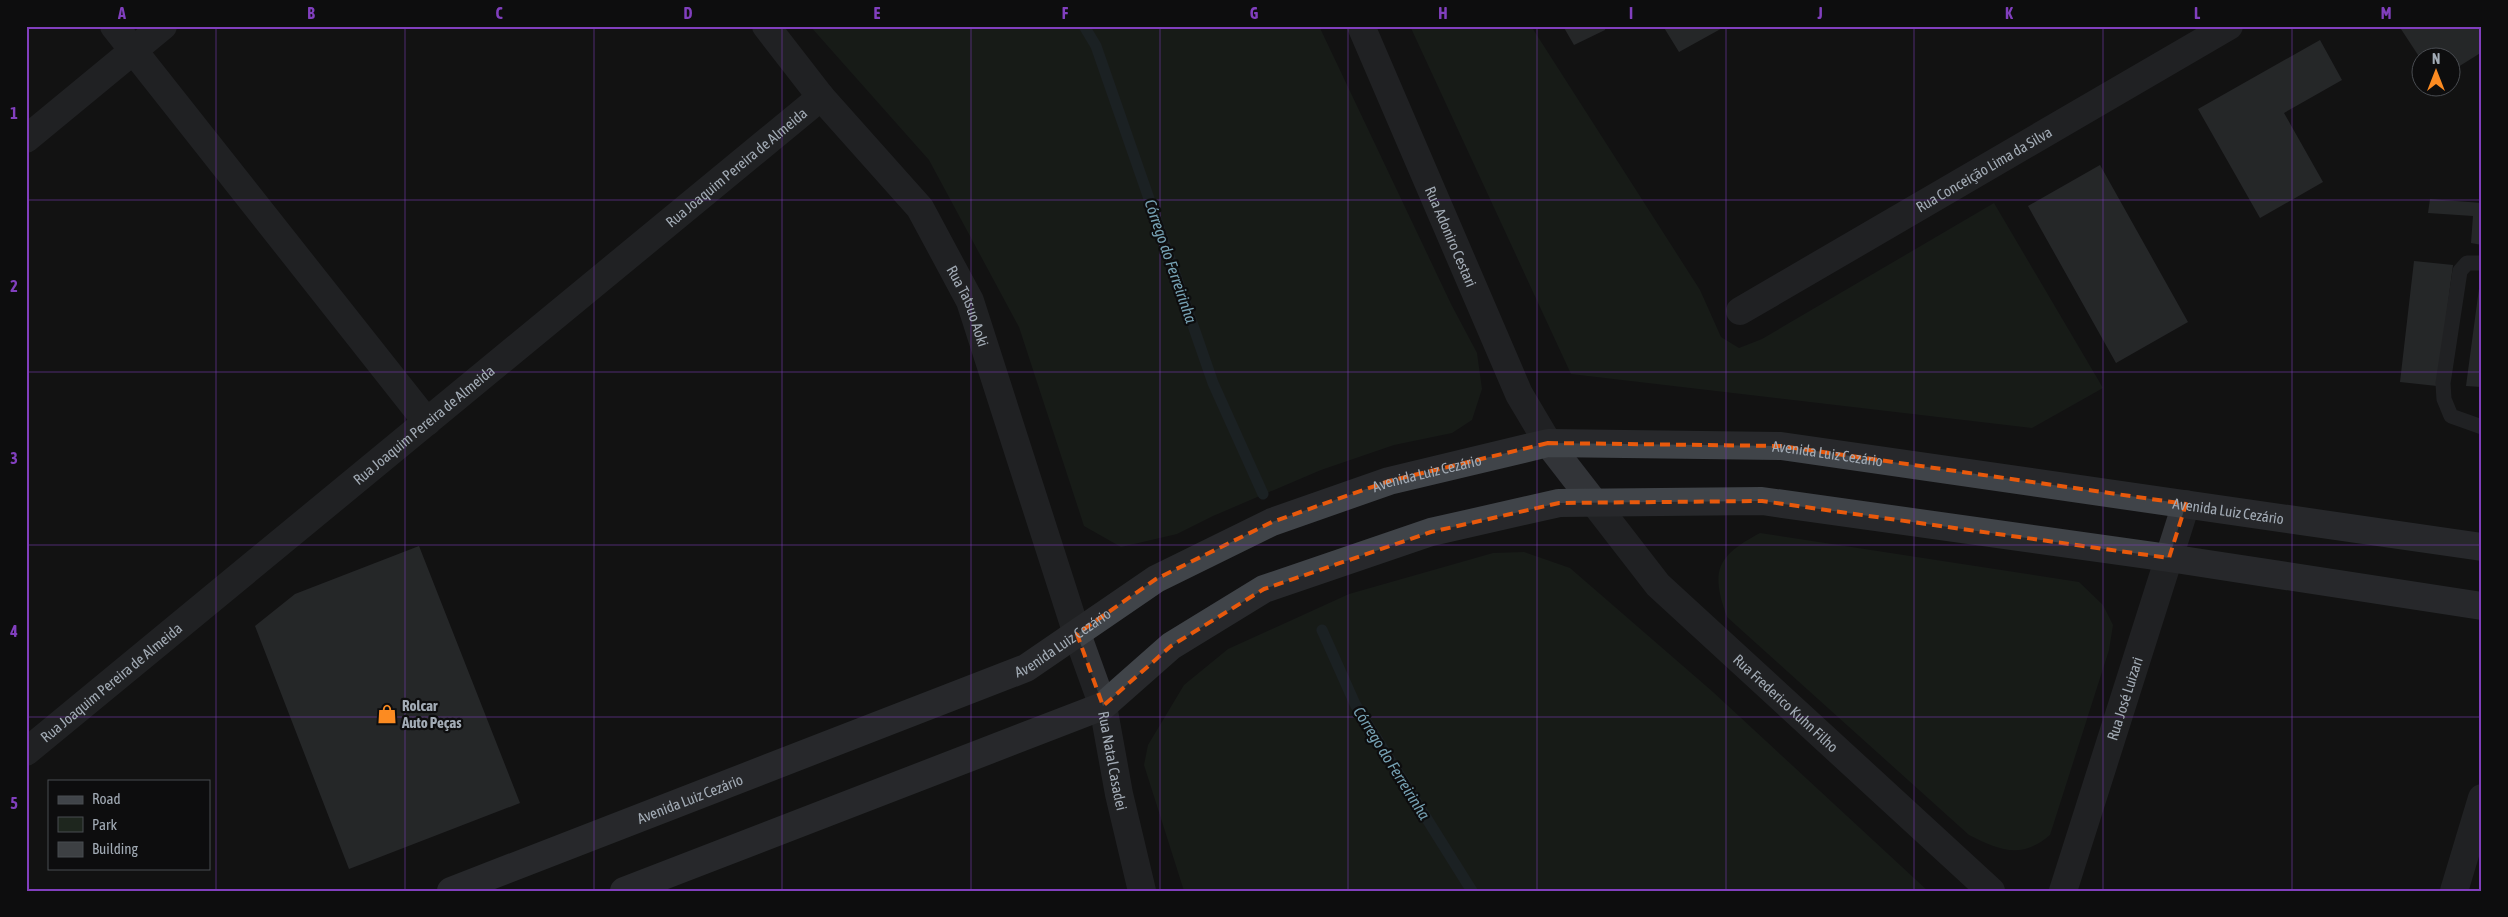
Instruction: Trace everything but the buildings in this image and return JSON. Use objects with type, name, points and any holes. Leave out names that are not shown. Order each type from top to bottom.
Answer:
[{"type":"street","points":[[114,26],[427,422]]},
{"type":"street","points":[[26,139],[163,26]]},
{"type":"street","name":"Rua Tatsuo Aoki","points":[[766,26],[821,97],[920,208],[970,301],[1077,634]]},
{"type":"street","name":"Rua Adoniro Cestari","points":[[1362,26],[1520,394],[1548,443],[1594,503]]},
{"type":"street","name":"Rua Conceição Lima da Silva","points":[[1740,311],[2229,26]]},
{"type":"street","name":"Rua Joaquim Pereira de Almeida","points":[[26,752],[821,97]]},
{"type":"street","name":"Avenida Luiz Cezário","points":[[451,891],[1026,668],[1156,579],[1272,522],[1389,481],[1548,443],[1780,446],[2482,547]]},
{"type":"street","points":[[624,891],[1103,706],[1171,646],[1264,589],[1431,532],[1559,503],[1762,501],[2168,558],[2482,606]]},
{"type":"street","name":"Rua Frederico Kuhn Filho","points":[[1594,503],[1658,585],[1991,891]]},
{"type":"street","name":"Rua José Luizari","points":[[2063,891],[2186,504]]},
{"type":"street","name":"Rua Natal Casadei","points":[[1077,634],[1103,706],[1119,794],[1142,891]]},
{"type":"street","points":[[2454,891],[2482,798]]},
{"type":"lane","points":[[2482,263],[2467,263],[2460,271],[2443,383],[2444,399],[2451,416],[2482,427]]},
{"type":"highlighted area","points":[[1548,443],[1781,446],[2186,504],[2169,558],[1762,501],[1559,503],[1431,532],[1264,589],[1171,646],[1103,706],[1077,634],[1156,579],[1272,522],[1389,481]]},
{"type":"green space","points":[[810,26],[1319,26],[1451,304],[1477,353],[1482,389],[1472,420],[1452,433],[1394,445],[1321,470],[1213,516],[1177,534],[1121,547],[1084,526],[1019,327],[929,160]]},
{"type":"green space","points":[[1410,26],[1531,26],[1700,290],[1721,337],[1739,348],[1762,339],[1994,203],[2103,388],[2032,428],[1571,374]]},
{"type":"green space","points":[[1760,533],[2079,582],[2103,605],[2113,625],[2109,650],[2050,835],[2029,848],[2010,850],[1990,845],[1969,835],[1727,617],[1719,587],[1721,566],[1734,549]]},
{"type":"green space","points":[[1524,552],[1570,568],[1713,692],[1928,891],[1184,891],[1144,765],[1148,745],[1184,685],[1228,649],[1349,594],[1493,553]]},
{"type":"waterway","name":"Córrego do Ferreirinha","points":[[1084,26],[1096,46],[1213,383],[1263,494]]},
{"type":"waterway","name":"Córrego do Ferreirinha","points":[[1322,630],[1355,704],[1472,891]]},
{"type":"place","name":"Rolcar Auto Peças","points":[[387,714]]}]
